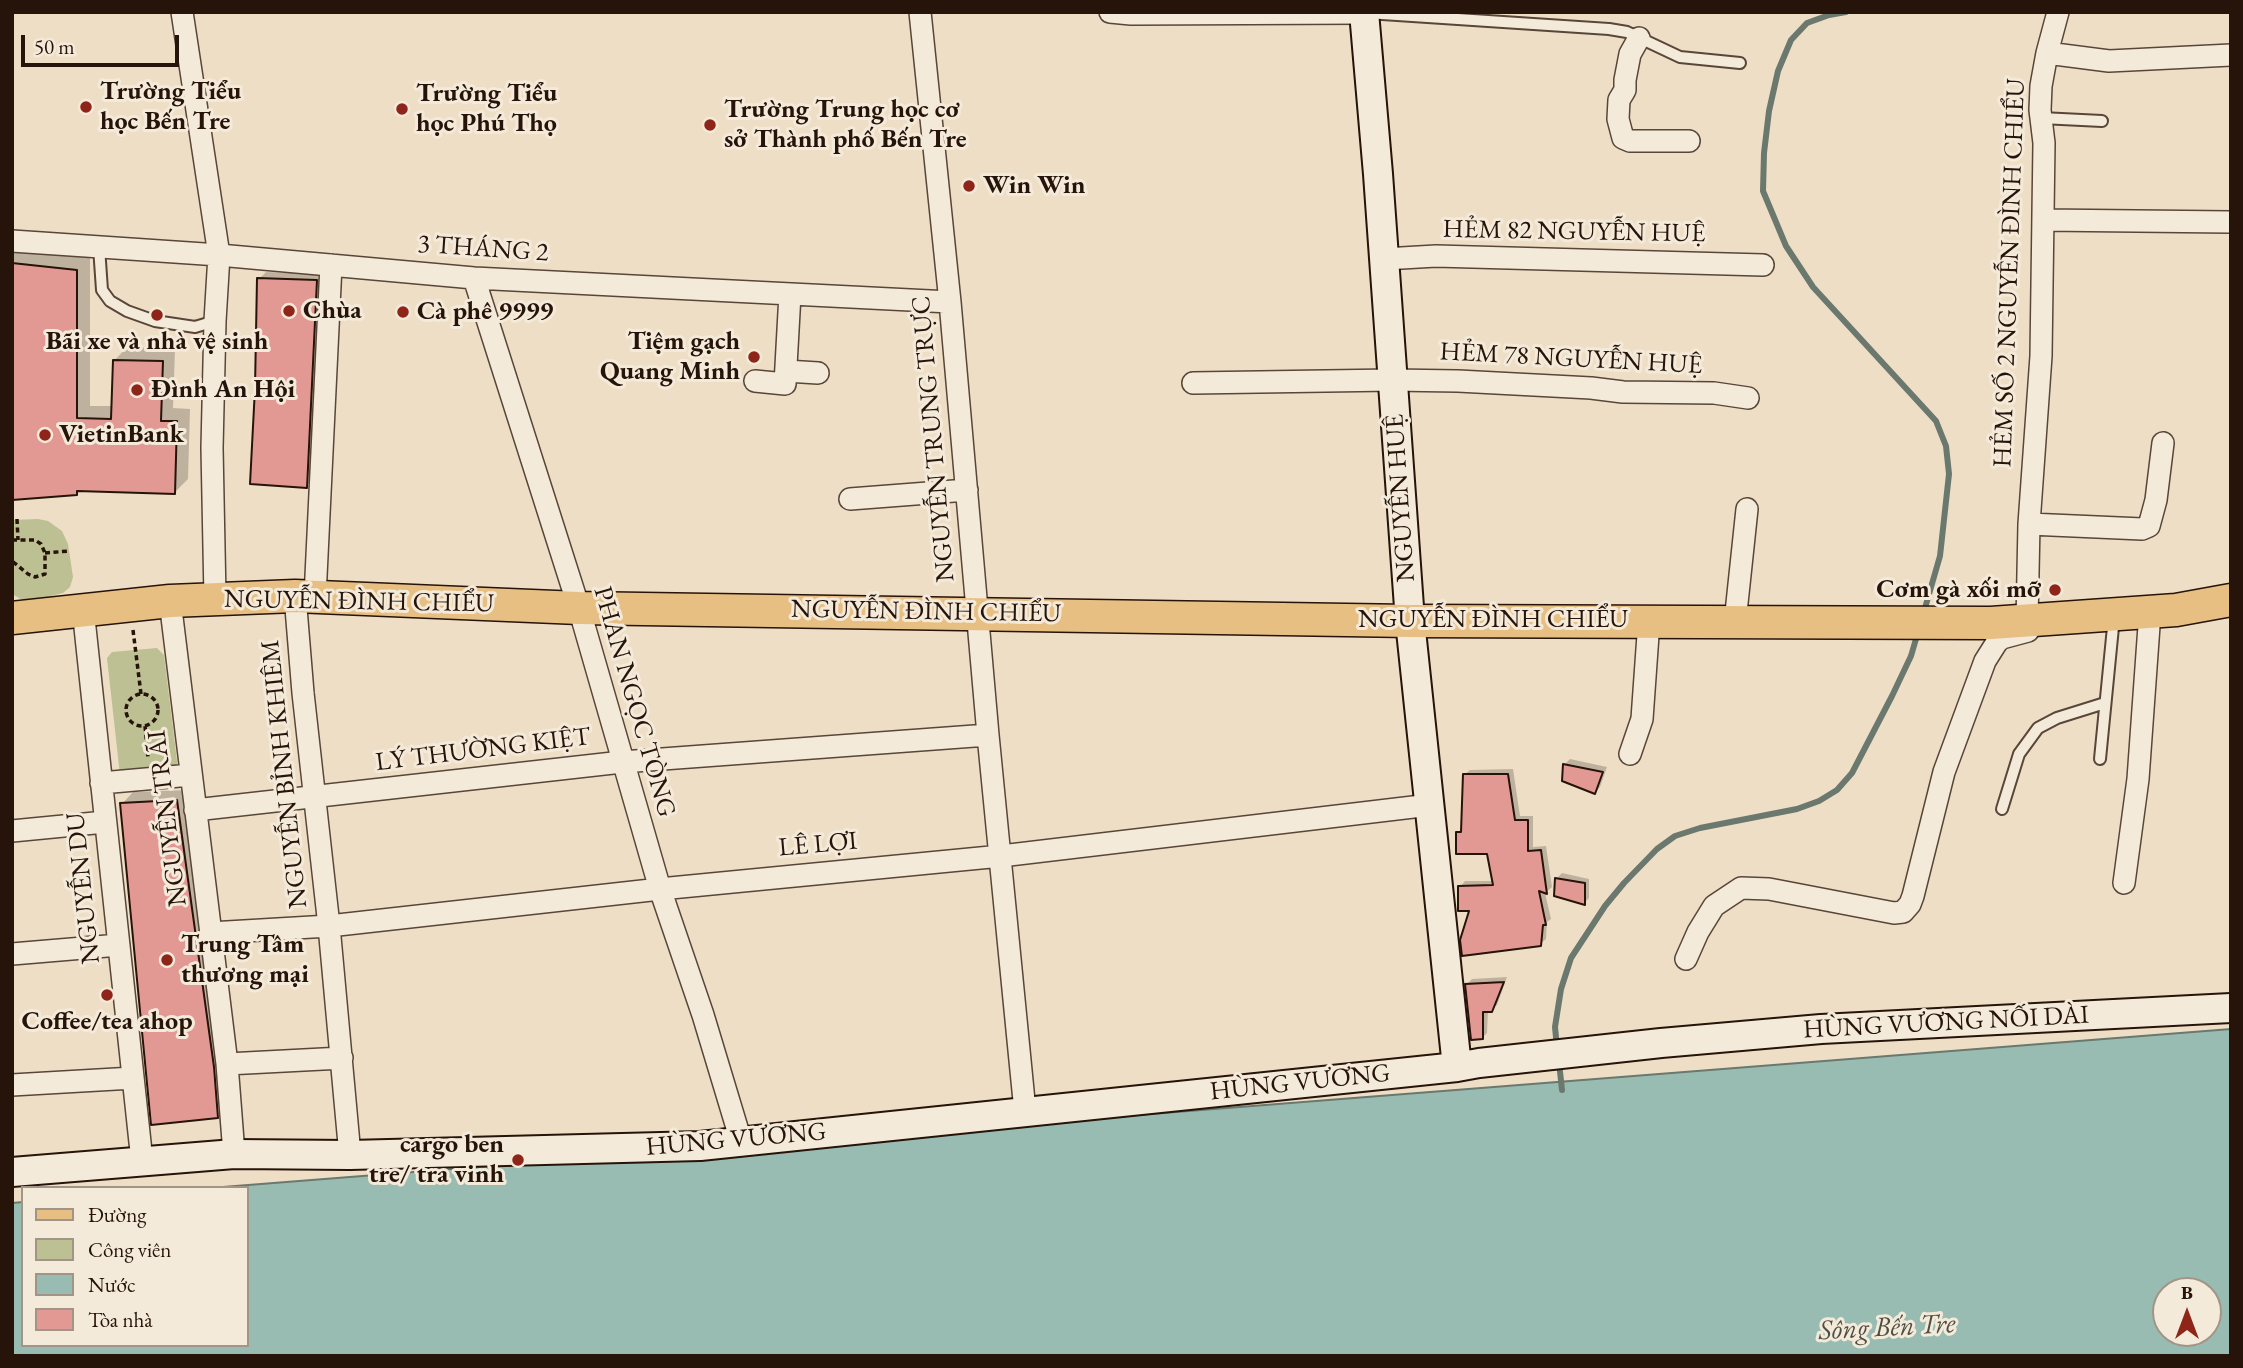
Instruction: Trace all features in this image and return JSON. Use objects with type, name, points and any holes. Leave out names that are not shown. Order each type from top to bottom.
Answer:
[{"type":"main road","name":"NGUYỄN ĐÌNH CHIỂU","points":[[12,618],[170,601],[305,597],[579,608],[978,612],[1410,621],[1841,622],[1994,632]]},
{"type":"main road","points":[[1994,632],[2027,621],[2176,610],[2231,600]]},
{"type":"street","points":[[182,12],[219,256],[212,448],[215,598]]},
{"type":"street","name":"NGUYỄN TRUNG TRỰC","points":[[920,12],[1026,1111]]},
{"type":"street","points":[[1110,12],[1364,13]]},
{"type":"street","name":"HẺM SỐ 2 NGUYỄN ĐÌNH CHIỂU","points":[[2027,621],[2029,524],[2041,356],[2044,143],[2041,86],[2057,12]]},
{"type":"street","name":"NGUYỄN HUỆ","points":[[1364,13],[1410,621],[1430,805],[1468,1065]]},
{"type":"street","points":[[1639,38],[1630,54],[1625,90],[1619,100],[1618,119],[1623,138],[1630,141],[1689,141]]},
{"type":"street","points":[[2047,53],[2109,61],[2231,55]]},
{"type":"street","points":[[2043,220],[2231,222]]},
{"type":"street","name":"3 THÁNG 2","points":[[12,241],[474,278],[950,302]]},
{"type":"street","name":"HẺM 82 NGUYỄN HUỆ","points":[[1384,259],[1449,256],[1763,265]]},
{"type":"street","name":"NGUYỄN BỈNH KHIÊM","points":[[331,265],[305,597],[303,693],[329,926],[350,1155]]},
{"type":"street","name":"PHAN NGỌC TÒNG","points":[[474,278],[579,608],[660,889],[703,1015],[741,1141]]},
{"type":"street","points":[[755,381],[785,384],[790,294]]},
{"type":"street","points":[[786,371],[818,373]]},
{"type":"street","name":"HẺM 78 NGUYỄN HUỆ","points":[[1192,383],[1392,380],[1591,388],[1623,392],[1714,393],[1748,398]]},
{"type":"street","points":[[2029,524],[2142,529],[2149,526],[2156,500],[2163,443]]},
{"type":"street","points":[[850,499],[967,490]]},
{"type":"street","points":[[1735,622],[1746,509]]},
{"type":"street","name":"NGUYỄN TRÃI","points":[[170,601],[227,1064],[234,1154]]},
{"type":"street","name":"NGUYỄN DU","points":[[83,609],[142,1161]]},
{"type":"street","points":[[2124,883],[2138,779],[2150,612]]},
{"type":"street","points":[[1686,959],[1714,906],[1741,888],[1769,889],[1894,914],[1903,912],[1913,896],[1944,772],[1994,632],[2015,633],[2047,627],[2072,617]]},
{"type":"street","points":[[1630,754],[1642,719],[1649,621]]},
{"type":"street","name":"LÝ THƯỜNG KIỆT","points":[[195,810],[622,762],[988,735]]},
{"type":"street","points":[[101,783],[191,775]]},
{"type":"street","name":"LÊ LỢI","points":[[210,933],[329,926],[660,889],[1001,856],[1430,805]]},
{"type":"street","points":[[12,831],[105,822]]},
{"type":"street","points":[[12,954],[119,945]]},
{"type":"street","name":"HÙNG VƯƠNG NỐI DÀI","points":[[1468,1065],[1661,1043],[1821,1029],[2231,1008]]},
{"type":"street","points":[[227,1064],[342,1058]]},
{"type":"street","name":"HÙNG VƯƠNG","points":[[12,1172],[234,1154],[350,1155],[658,1148],[904,1126],[1468,1065]]},
{"type":"street","points":[[12,1085],[133,1078]]},
{"type":"lane","points":[[1364,13],[1609,29],[1627,32],[1680,57],[1740,63]]},
{"type":"lane","points":[[2041,118],[2102,121]]},
{"type":"lane","points":[[99,247],[102,290],[110,301],[127,311],[155,321],[195,327],[215,321]]},
{"type":"lane","points":[[2100,760],[2114,614]]},
{"type":"lane","points":[[2002,809],[2019,754],[2038,728],[2057,718],[2105,703]]},
{"type":"path","points":[[12,561],[28,574],[40,577],[45,574],[45,553],[41,544],[35,540],[15,540],[17,519]]},
{"type":"path","points":[[45,553],[69,551]]},
{"type":"path","points":[[130,605],[141,694]]},
{"type":"path","points":[[141,694],[150,696],[158,708],[156,718],[145,726],[133,723],[126,709],[131,699],[141,694]]},
{"type":"path","points":[[145,726],[150,769]]},
{"type":"green space","points":[[12,520],[48,521],[62,531],[68,544],[73,577],[70,587],[63,593],[26,602],[12,594]]},
{"type":"green space","points":[[157,648],[164,655],[178,769],[120,775],[107,658],[112,652]]},
{"type":"water","name":"Sông Bến Tre","points":[[2231,1029],[2231,1356],[12,1356],[12,1203],[21,1202],[21,1347],[248,1347],[248,1186],[235,1186]]},
{"type":"building","points":[[12,263],[77,270],[77,418],[111,419],[113,360],[163,361],[161,421],[177,421],[175,494],[77,491],[77,495],[12,500]]},
{"type":"building","points":[[257,278],[317,280],[307,488],[250,484]]},
{"type":"building","points":[[1563,764],[1603,772],[1595,794],[1562,781]]},
{"type":"building","points":[[1463,774],[1508,774],[1515,820],[1528,820],[1528,851],[1541,850],[1547,894],[1539,891],[1546,925],[1543,925],[1541,946],[1462,956],[1460,940],[1469,911],[1458,911],[1458,886],[1493,885],[1487,854],[1456,854],[1456,832],[1461,832]]},
{"type":"building","name":"Trung Tâm thương mại","points":[[177,800],[214,1067],[218,1118],[151,1125],[120,803]]},
{"type":"building","points":[[1555,878],[1585,883],[1585,905],[1554,896]]},
{"type":"building","points":[[1504,982],[1492,1012],[1483,1012],[1483,1039],[1471,1040],[1465,984]]},
{"type":"waterway","points":[[1846,12],[1807,23],[1791,40],[1778,71],[1769,111],[1763,191],[1786,246],[1813,287],[1936,421],[1946,446],[1949,474],[1940,556],[1923,615]]},
{"type":"waterway","points":[[1557,1048],[1555,1027],[1561,989],[1571,958],[1605,906],[1624,883],[1657,849],[1675,836],[1700,828],[1797,809],[1819,801],[1837,790],[1852,773],[1892,696],[1911,656],[1918,632]]},
{"type":"waterway","points":[[1559,1062],[1562,1090]]},
{"type":"place","name":"Trường Tiểu học Bến Tre","points":[[86,107]]},
{"type":"place","name":"Trường Tiểu học Phú Thọ","points":[[402,109]]},
{"type":"place","name":"Trường Trung học cơ sở Thành phố Bến Tre","points":[[710,125]]},
{"type":"place","name":"Win Win","points":[[969,186]]},
{"type":"place","name":"Chùa","points":[[289,311]]},
{"type":"place","name":"Cà phê 9999","points":[[403,312]]},
{"type":"place","name":"Bãi xe và nhà vệ sinh","points":[[157,315]]},
{"type":"place","name":"Tiệm gạch Quang Minh","points":[[754,357]]},
{"type":"place","name":"Đình An Hội","points":[[137,390]]},
{"type":"place","name":"VietinBank","points":[[45,435]]},
{"type":"place","name":"Cơm gà xối mỡ","points":[[2055,590]]},
{"type":"place","name":"Trung Tâm thương mại","points":[[167,960]]},
{"type":"place","name":"Coffee/tea ahop","points":[[107,995]]},
{"type":"place","name":"cargo ben tre/ tra vinh","points":[[518,1160]]}]
